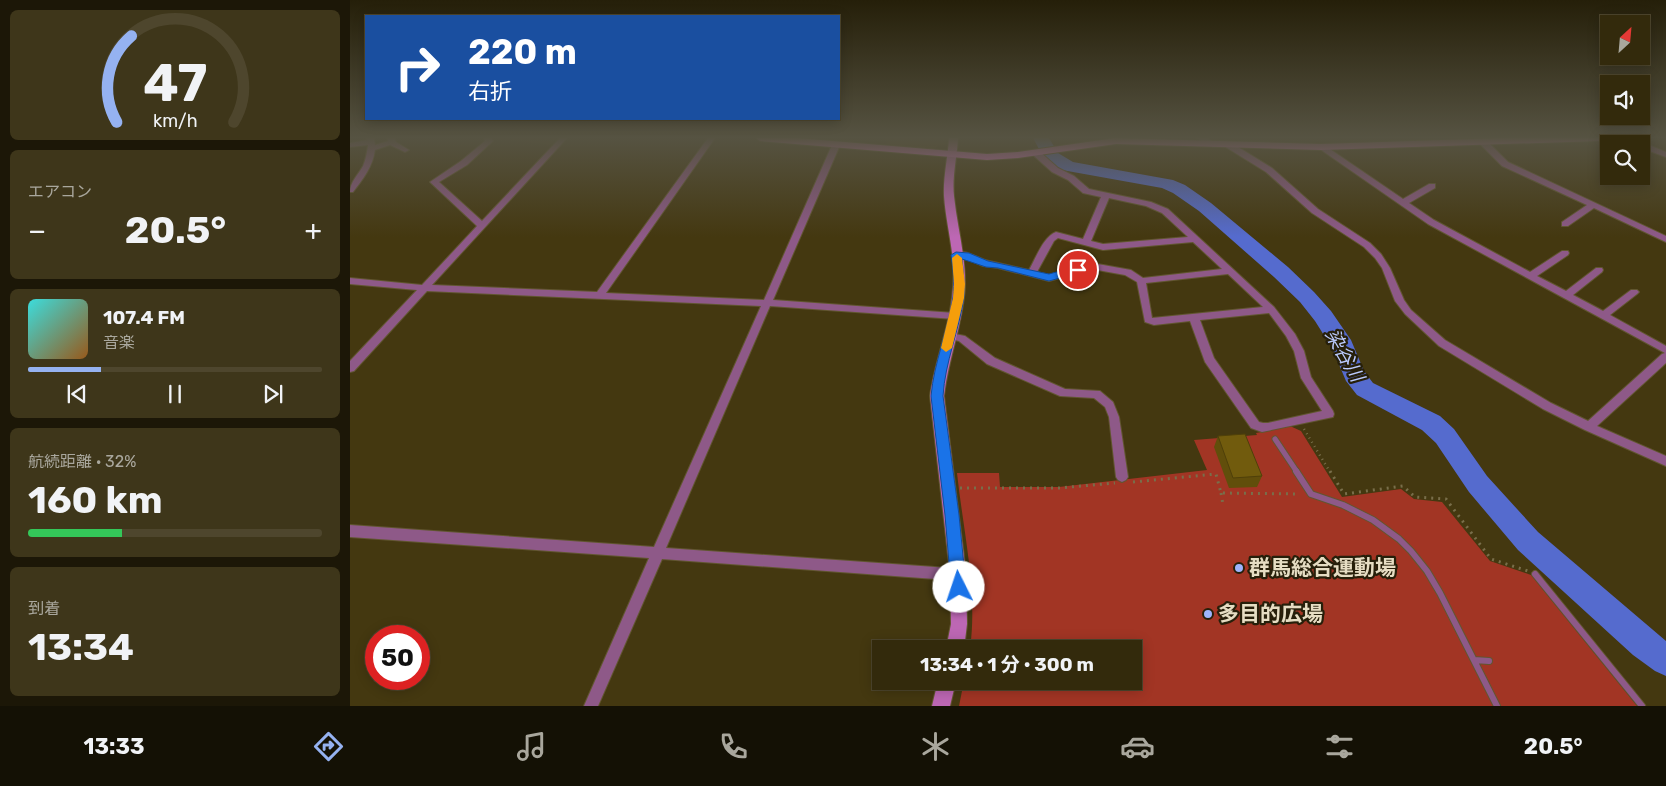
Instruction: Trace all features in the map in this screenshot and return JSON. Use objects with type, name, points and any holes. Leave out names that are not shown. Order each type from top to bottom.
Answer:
[{"type":"main road","points":[[951,171],[949,193],[960,284],[955,316],[938,378],[937,396],[958,573],[959,624],[956,640]]},
{"type":"main road","points":[[941,706],[945,690]]},
{"type":"street","points":[[350,190],[358,181],[363,171]]},
{"type":"street","points":[[451,171],[434,182],[482,226]]},
{"type":"street","points":[[350,368],[533,171]]},
{"type":"street","points":[[599,296],[688,171]]},
{"type":"street","points":[[591,706],[825,171]]},
{"type":"street","points":[[1057,171],[1070,178],[1086,191],[1148,204],[1165,211],[1272,309],[1290,334],[1299,351],[1306,378],[1329,414],[1262,428],[1255,425],[1209,359],[1194,318]]},
{"type":"street","points":[[1270,171],[1315,211],[1367,245],[1378,256],[1386,268],[1400,301],[1408,312],[1442,343],[1539,401],[1589,427],[1666,460]]},
{"type":"street","points":[[1357,171],[1431,222],[1666,350]]},
{"type":"street","points":[[1520,171],[1666,239]]},
{"type":"street","points":[[1403,202],[1432,186]]},
{"type":"street","points":[[1086,243],[1106,195]]},
{"type":"street","points":[[1565,224],[1593,204]]},
{"type":"street","points":[[1032,273],[1050,239],[1056,235],[1103,247],[1195,239]]},
{"type":"street","points":[[1530,276],[1565,252]]},
{"type":"street","points":[[956,255],[969,256],[986,264],[1049,278],[1092,266],[1128,272],[1140,281],[1148,320],[1154,322],[1272,309]]},
{"type":"street","points":[[1140,281],[1230,270]]},
{"type":"street","points":[[1566,296],[1599,270]]},
{"type":"street","points":[[350,281],[424,288],[767,304],[955,316]]},
{"type":"street","points":[[1603,316],[1634,292]]},
{"type":"street","points":[[950,336],[962,338],[991,361],[1064,393],[1096,394],[1109,405],[1114,417],[1126,481]]},
{"type":"street","points":[[1589,427],[1666,357]]},
{"type":"street","points":[[350,531],[958,573]]},
{"type":"lane","points":[[1275,439],[1311,494],[1328,498],[1361,512],[1390,532],[1422,563],[1437,585],[1497,706]]},
{"type":"lane","points":[[1535,574],[1642,706]]},
{"type":"lane","points":[[1474,660],[1489,661]]},
{"type":"path","points":[[1288,423],[1304,429],[1344,494],[1403,486],[1415,497],[1446,499],[1491,559],[1535,574]]},
{"type":"path","points":[[956,488],[1059,488],[1216,474],[1223,505]]},
{"type":"path","points":[[1221,493],[1311,494]]},
{"type":"shaded area","name":"群馬総合運動場","points":[[1290,426],[1301,431],[1342,497],[1401,489],[1414,499],[1442,502],[1490,561],[1531,575],[1637,706],[959,706],[962,690],[1142,690],[1142,640],[971,640],[971,583],[957,473],[999,473],[1000,487],[1059,487],[1207,470],[1194,440],[1257,435],[1256,433]]},
{"type":"building","points":[[1245,434],[1262,476],[1233,478],[1218,436]]},
{"type":"waterway","name":"染谷川","points":[[1095,171],[1167,184],[1179,189],[1205,207],[1281,272],[1307,297],[1323,316],[1343,346],[1354,375],[1365,389],[1431,423],[1445,436],[1478,484],[1528,541],[1644,644],[1666,660]]},
{"type":"slow traffic","points":[[946,348],[955,316],[960,284],[957,258]]},
{"type":"place","name":"群馬総合運動場","points":[[1239,568]]},
{"type":"place","name":"多目的広場","points":[[1208,614]]},
{"type":"route","points":[[959,587],[937,396],[938,378],[955,316],[960,284],[956,255],[969,256],[986,264],[998,265],[1049,278],[1078,270]]}]
